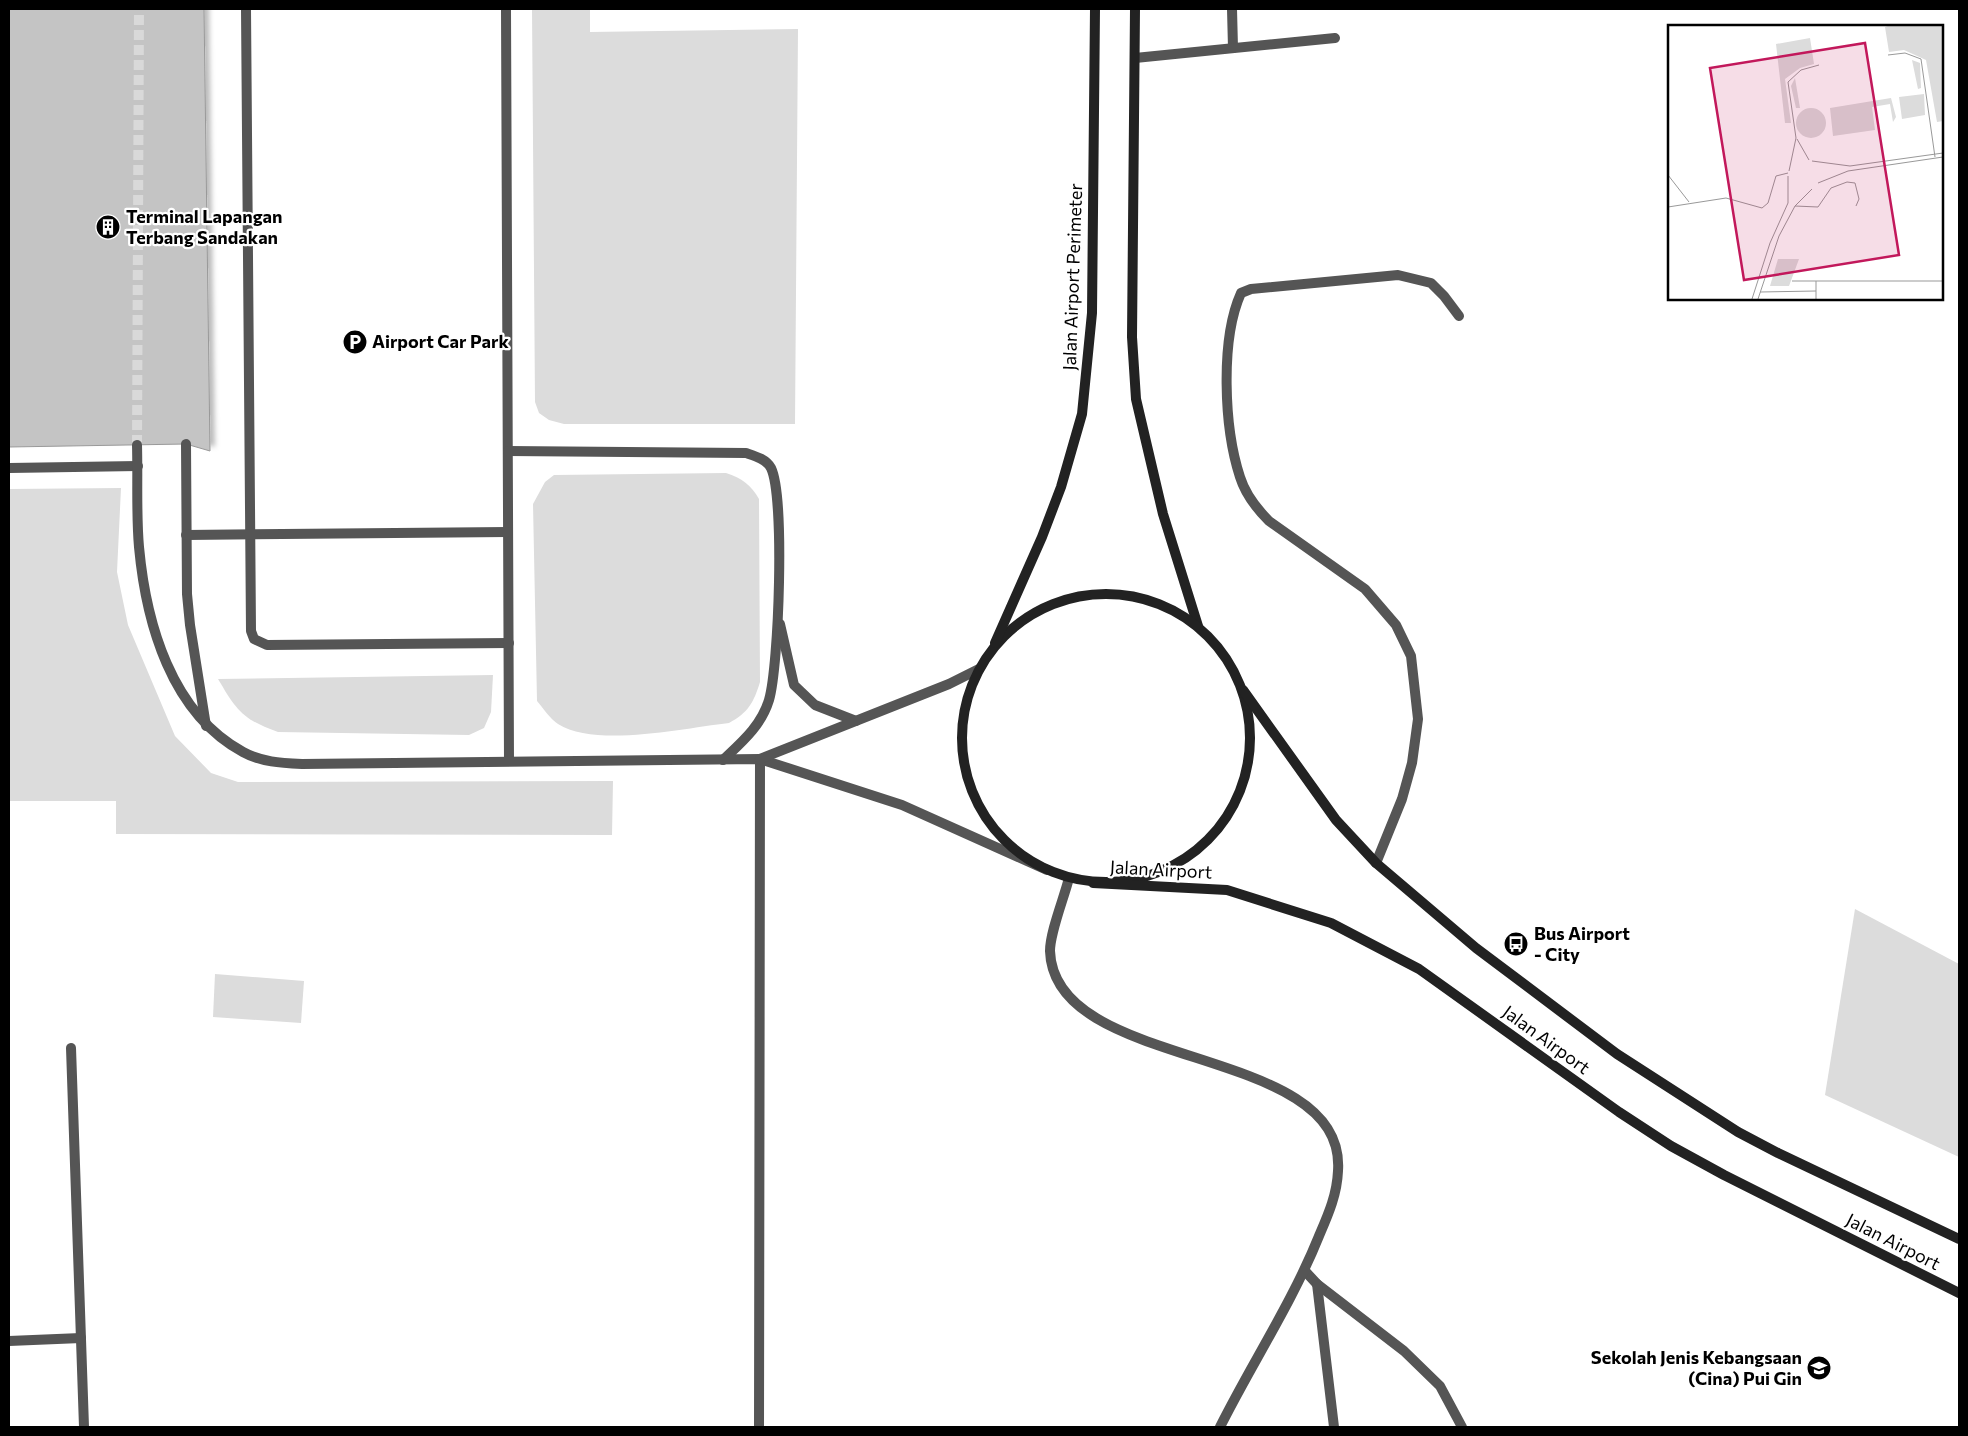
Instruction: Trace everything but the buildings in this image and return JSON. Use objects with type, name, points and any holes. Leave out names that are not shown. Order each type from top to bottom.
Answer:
[{"type":"main road","name":"Jalan Airport Perimeter","points":[[992,649],[1042,537],[1061,487],[1082,414],[1092,312],[1096,9]]},
{"type":"main road","points":[[1135,9],[1132,337],[1136,399],[1147,454],[1163,514],[1198,626]]},
{"type":"main road","points":[[1114,593],[1158,602],[1198,626],[1225,655],[1242,690],[1251,737],[1243,785],[1220,828],[1185,860],[1140,879],[1093,883],[1069,878],[1047,870],[1008,844],[979,806],[964,761],[964,714],[979,669],[992,649],[1026,618],[1068,598],[1114,593]]},
{"type":"main road","name":"Jalan Airport","points":[[1242,690],[1336,820],[1376,863],[1476,948],[1617,1054],[1664,1085],[1778,1153],[1959,1239]]},
{"type":"main road","name":"Jalan Airport","points":[[1093,883],[1227,890],[1277,904],[1340,928],[1419,969],[1619,1112],[1671,1146],[1724,1175],[1959,1293]]},
{"type":"street","points":[[246,9],[251,631],[254,639],[267,645],[509,644]]},
{"type":"street","points":[[506,9],[509,762]]},
{"type":"street","points":[[1232,9],[1233,48]]},
{"type":"street","points":[[1135,58],[1335,38]]},
{"type":"street","points":[[1376,863],[1402,799],[1412,763],[1418,719],[1411,656],[1396,625],[1365,589],[1269,521],[1259,510],[1240,479],[1231,441],[1226,365],[1236,303],[1241,293],[1251,289],[1398,275],[1430,283],[1444,296],[1459,316]]},
{"type":"street","points":[[186,444],[186,535],[190,625],[207,727]]},
{"type":"street","points":[[138,445],[139,546],[148,612],[164,659],[184,698],[207,727],[243,753],[269,762],[302,764],[760,759],[902,805],[1047,870]]},
{"type":"street","points":[[508,451],[746,453],[759,457],[770,466],[777,491],[778,616],[769,699],[752,732],[723,760]]},
{"type":"street","points":[[9,468],[138,466]]},
{"type":"street","points":[[186,535],[508,532]]},
{"type":"street","points":[[778,616],[794,685],[815,705],[856,721]]},
{"type":"street","points":[[760,759],[949,684],[979,669]]},
{"type":"street","points":[[759,1427],[760,759]]},
{"type":"street","points":[[1069,878],[1050,950],[1052,965],[1070,997],[1103,1024],[1144,1041],[1254,1076],[1304,1105],[1324,1122],[1334,1142],[1338,1170],[1334,1200],[1305,1271],[1220,1427]]},
{"type":"street","points":[[71,1048],[84,1427]]},
{"type":"street","points":[[1305,1271],[1317,1284],[1412,1358],[1440,1386],[1462,1427]]},
{"type":"street","points":[[1317,1284],[1334,1427]]},
{"type":"street","points":[[9,1341],[81,1338]]},
{"type":"shaded area","points":[[532,9],[590,9],[590,32],[798,29],[795,424],[564,424],[549,420],[539,413],[535,402]]},
{"type":"shaded area","points":[[726,473],[746,483],[759,499],[760,682],[746,711],[729,723],[665,732],[617,736],[594,735],[574,731],[558,724],[537,701],[533,504],[545,482],[554,475]]},
{"type":"shaded area","points":[[121,488],[117,572],[128,625],[175,736],[211,773],[238,782],[613,781],[612,835],[116,834],[116,801],[9,801],[9,489]]},
{"type":"shaded area","points":[[493,675],[491,712],[484,728],[469,735],[278,732],[256,723],[242,713],[230,699],[218,679]]},
{"type":"shaded area","points":[[1855,909],[1959,964],[1959,1157],[1825,1095]]},
{"type":"shaded area","points":[[215,974],[304,981],[301,1023],[213,1017]]},
{"type":"tunnel","points":[[137,445],[139,9]]},
{"type":"place","name":"Terminal Lapangan Terbang Sandakan","points":[[108,227]]},
{"type":"place","name":"Airport Car Park","points":[[355,342]]},
{"type":"place","name":"Bus Airport - City","points":[[1516,944]]},
{"type":"place","name":"Sekolah Jenis Kebangsaan (Cina) Pui Gin","points":[[1819,1368]]}]
